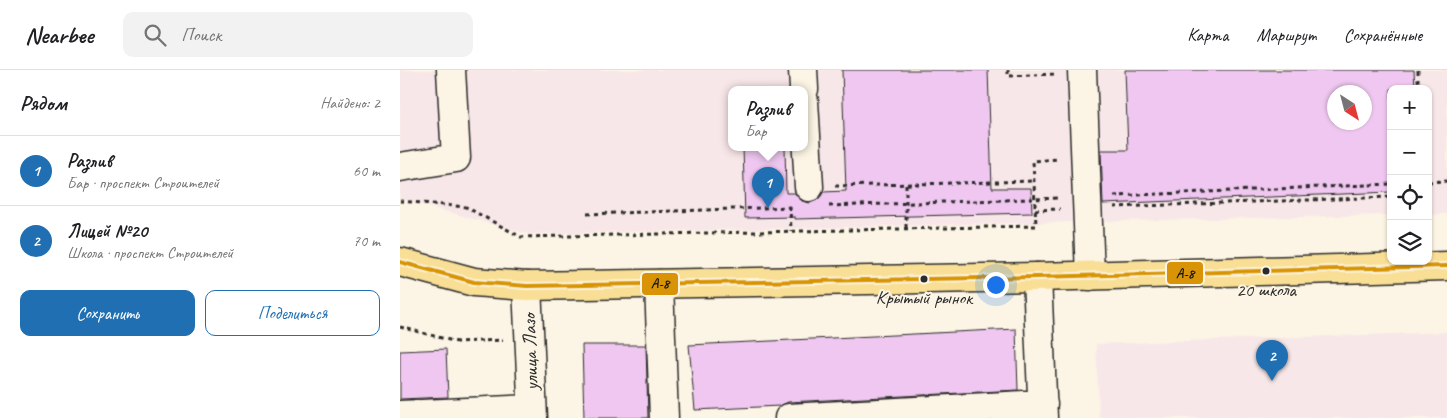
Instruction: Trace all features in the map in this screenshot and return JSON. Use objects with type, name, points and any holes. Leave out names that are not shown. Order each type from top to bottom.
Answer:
[{"type":"main road","points":[[400,262],[474,282],[527,286],[1090,276],[1447,266]]},
{"type":"street","points":[[400,167],[456,158],[451,70]]},
{"type":"street","points":[[803,70],[804,86]]},
{"type":"street","points":[[1082,72],[1090,276]]},
{"type":"street","points":[[807,151],[809,200]]},
{"type":"street","points":[[789,418],[1043,411],[1037,277]]},
{"type":"street","points":[[659,284],[664,418]]},
{"type":"street","name":"улица Лазо","points":[[527,286],[532,413]]},
{"type":"street","points":[[400,415],[532,413]]},
{"type":"path","points":[[1008,70],[1008,76],[1082,72]]},
{"type":"path","points":[[1418,70],[1418,85]]},
{"type":"path","points":[[400,201],[466,207],[521,237],[1036,226],[1033,161],[1086,158]]},
{"type":"path","points":[[809,200],[906,184],[1034,181]]},
{"type":"path","points":[[1432,182],[1447,181]]},
{"type":"path","points":[[906,184],[906,228]]},
{"type":"path","points":[[1035,210],[1087,203],[1387,184]]},
{"type":"path","points":[[587,214],[809,200],[906,203],[1035,199],[1087,203],[1387,197]]},
{"type":"path","points":[[400,327],[457,342],[508,340]]},
{"type":"shaded area","points":[[400,70],[1447,70],[1447,214],[1432,215],[1432,85],[1387,85],[1387,215],[528,234],[400,199]]},
{"type":"shaded area","points":[[1447,332],[1447,418],[1099,418],[1096,344]]},
{"type":"building","points":[[842,70],[988,70],[992,188],[1031,188],[1032,213],[795,219],[795,217],[745,218],[743,151],[785,151],[786,193],[795,193],[802,201],[810,203],[817,200],[823,192],[846,191]]},
{"type":"building","points":[[1125,70],[1414,70],[1415,85],[1387,85],[1387,192],[1103,204],[1101,150],[1128,150]]},
{"type":"building","points":[[1016,329],[1018,390],[788,402],[780,406],[695,410],[689,345]]},
{"type":"building","points":[[582,345],[646,345],[648,418],[584,418]]},
{"type":"building","points":[[446,349],[448,397],[400,399],[400,351]]},
{"type":"transit line","name":"А-8","points":[[400,262],[474,282],[527,286],[1037,277],[1447,266]]},
{"type":"place","name":"Разлив","points":[[768,208]]},
{"type":"place","name":"20 школа","points":[[1266,271]]},
{"type":"place","name":"Крытый рынок","points":[[924,279]]},
{"type":"place","name":"Лицей №20","points":[[1272,381]]}]
